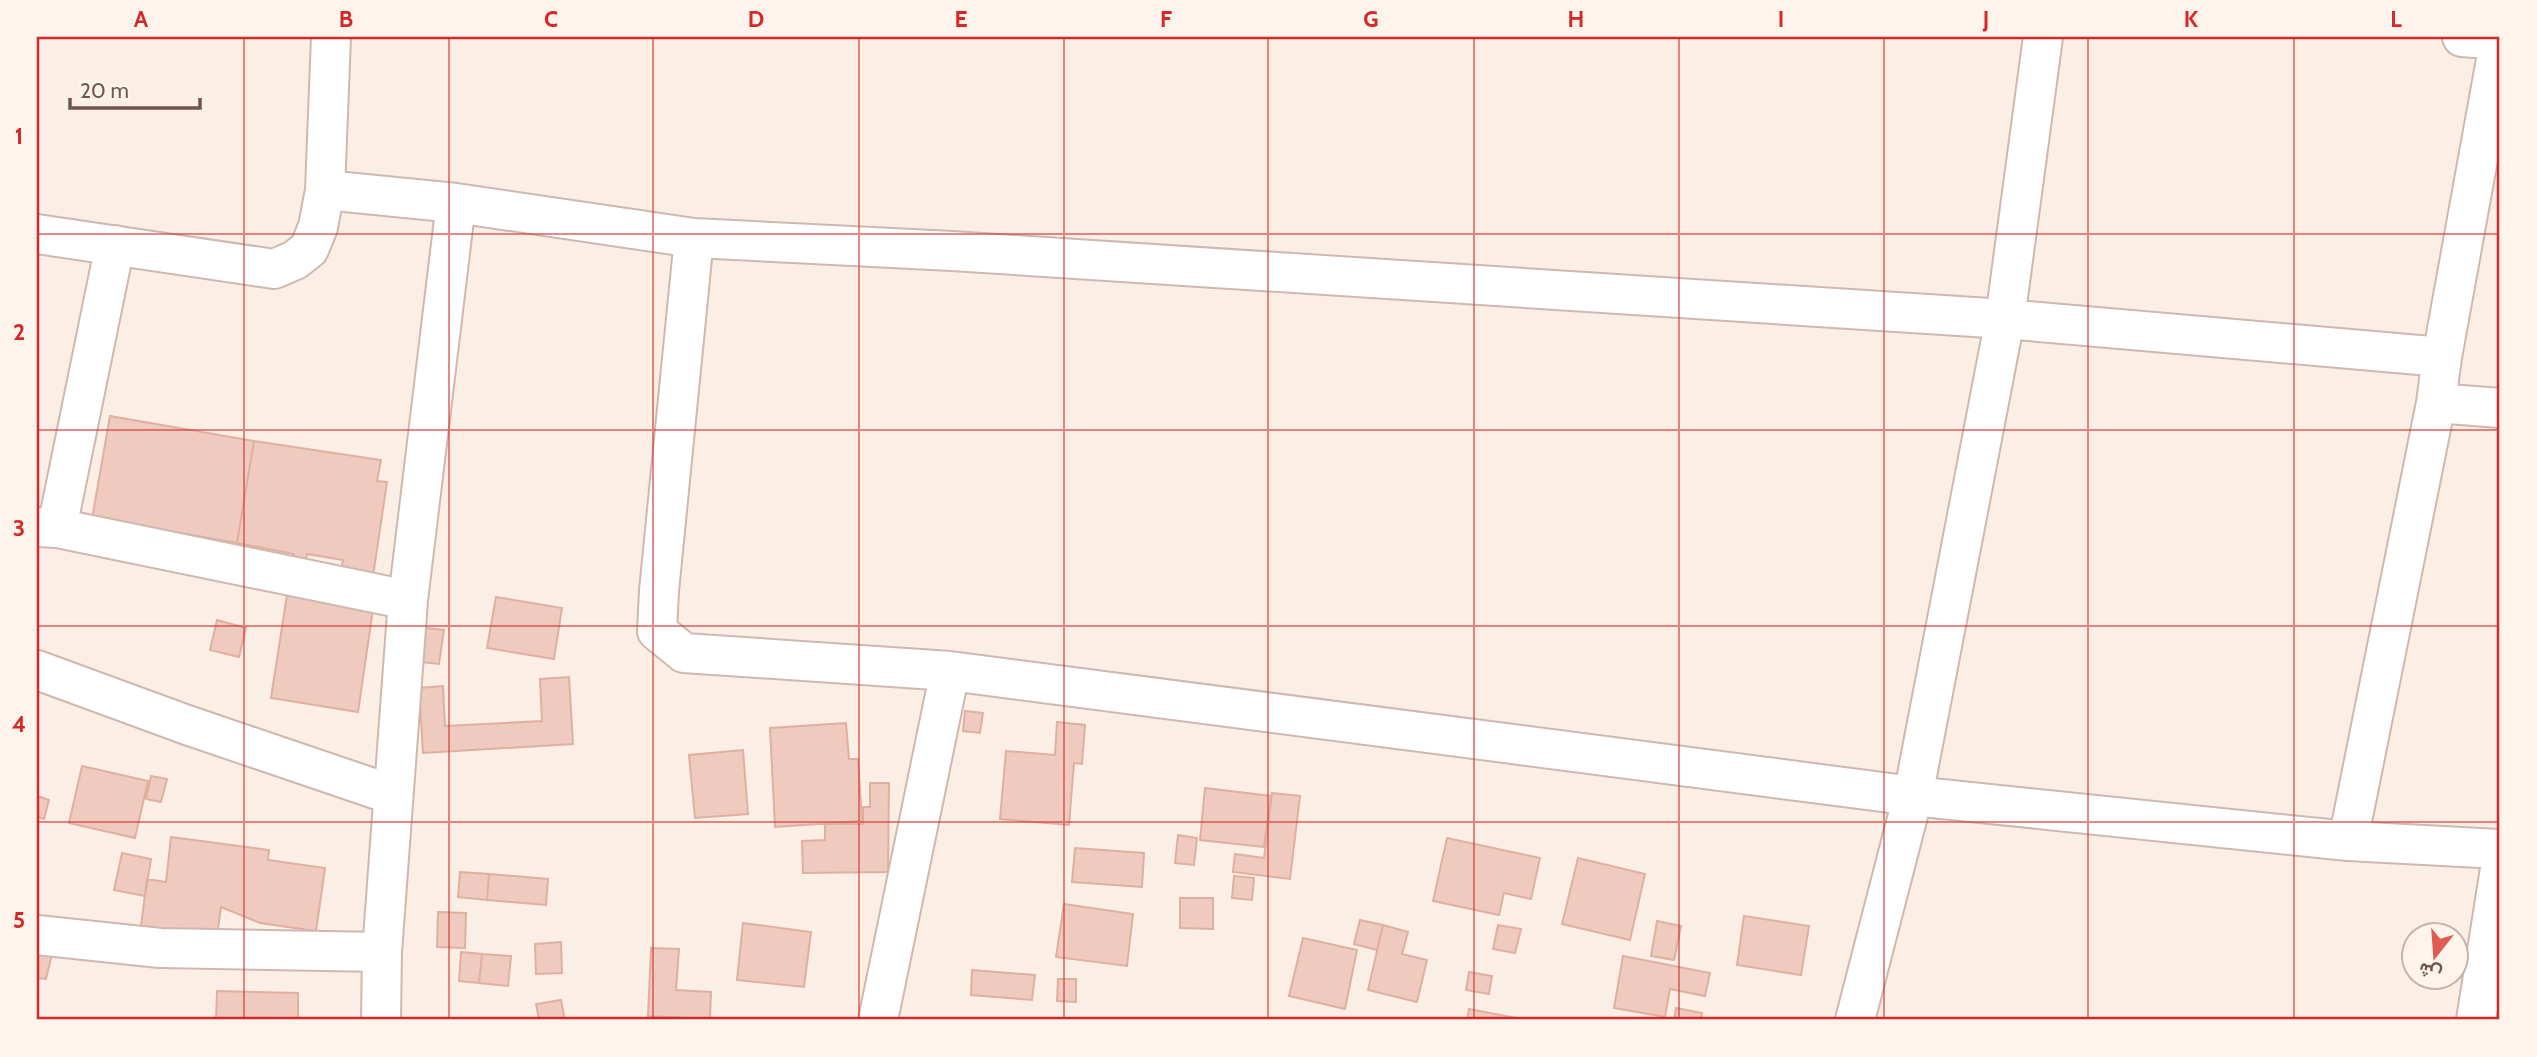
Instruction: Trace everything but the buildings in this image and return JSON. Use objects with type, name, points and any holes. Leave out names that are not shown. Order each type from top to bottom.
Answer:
[{"type":"street","points":[[37,234],[274,269],[295,260],[309,249],[318,228],[325,190],[331,37]]},
{"type":"street","points":[[1855,1020],[1913,796],[2005,320],[2043,37]]},
{"type":"street","points":[[2348,841],[2436,403],[2500,39],[2462,37]]},
{"type":"street","points":[[325,190],[456,203],[694,238],[952,251],[2005,320],[2442,357]]},
{"type":"street","points":[[381,1020],[382,952],[408,600],[456,203]]},
{"type":"street","points":[[694,238],[657,631],[684,653],[950,671],[1913,796],[2348,841],[2500,849]]},
{"type":"street","points":[[115,245],[47,527],[408,600]]},
{"type":"street","points":[[2436,403],[2500,408]]},
{"type":"street","points":[[37,670],[187,726],[393,796]]},
{"type":"street","points":[[878,1020],[950,671]]},
{"type":"street","points":[[2476,1020],[2500,869]]},
{"type":"street","points":[[37,935],[160,948],[382,952]]}]
